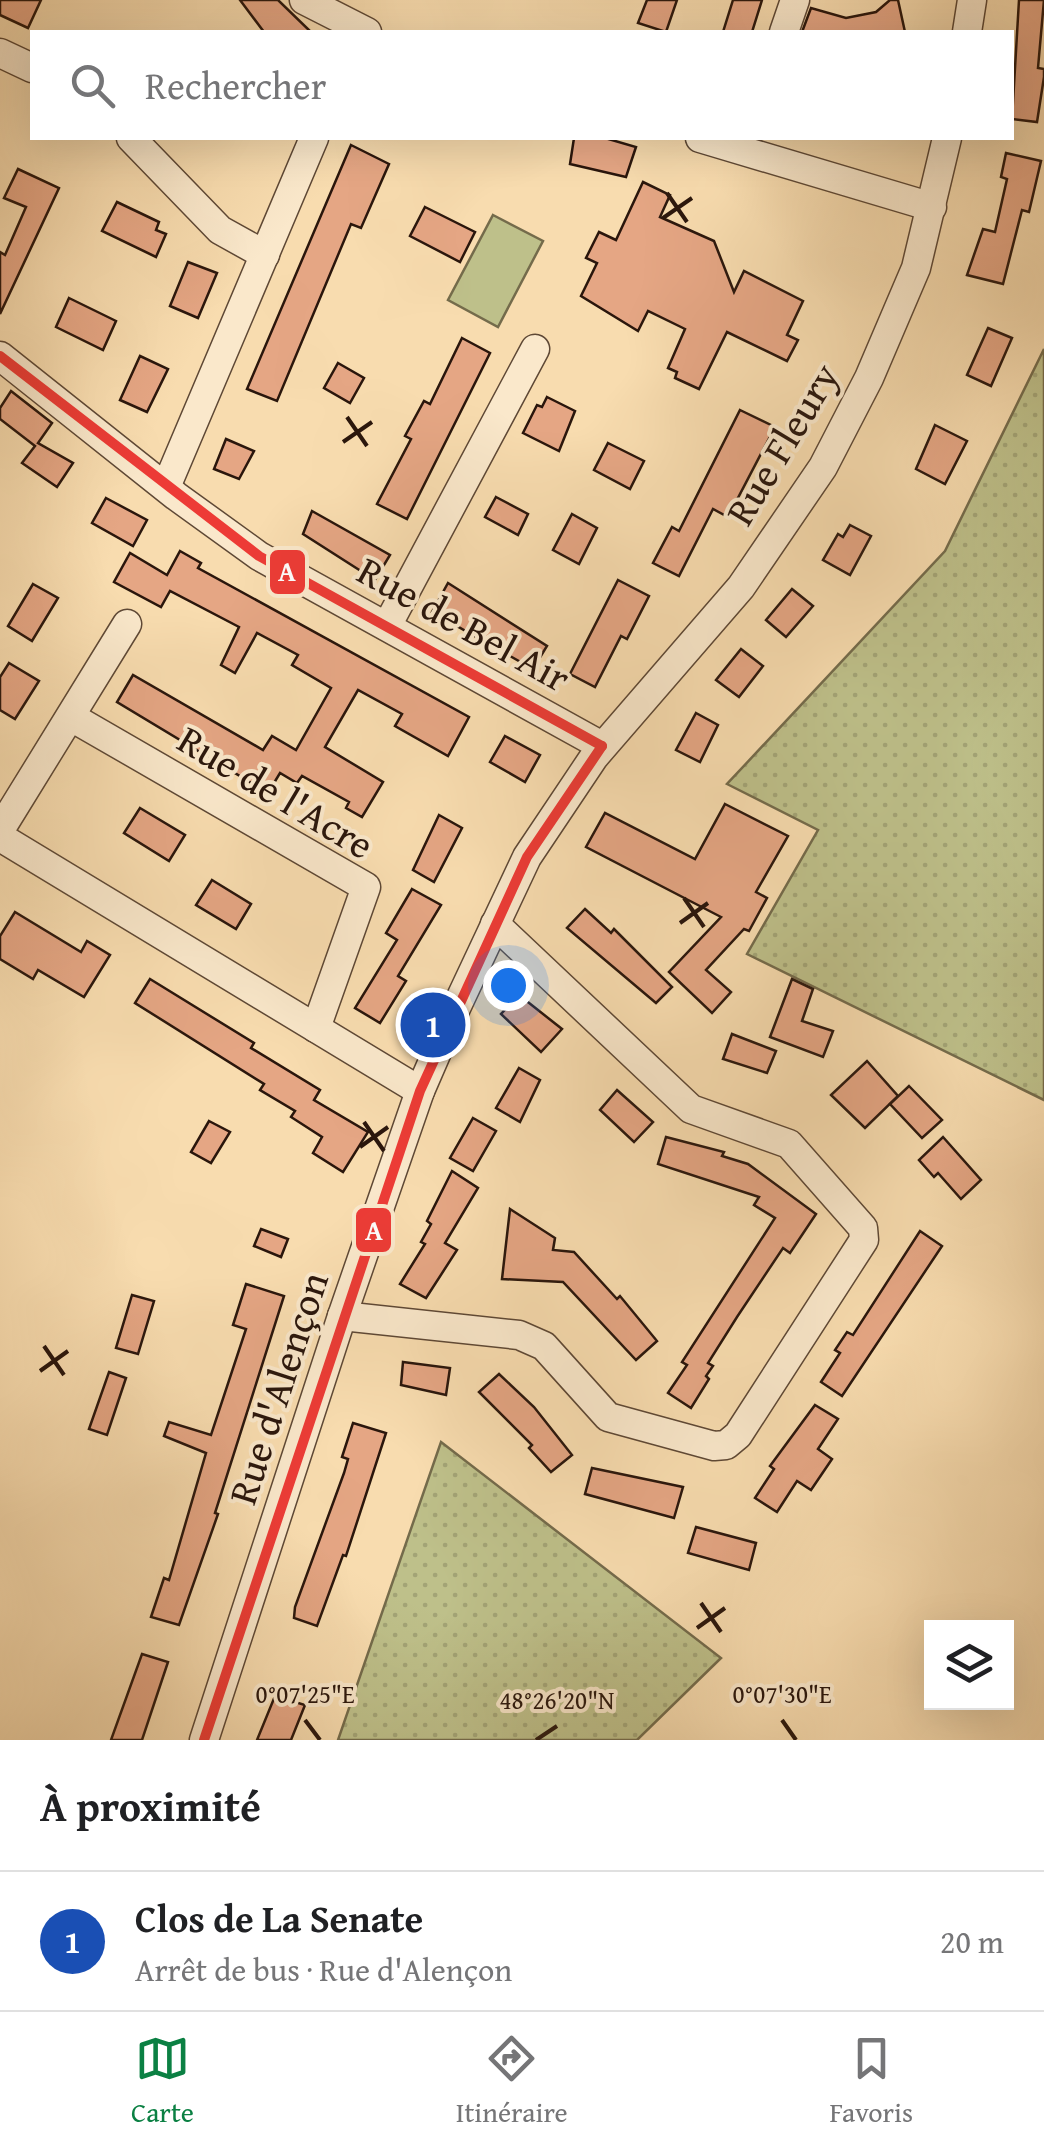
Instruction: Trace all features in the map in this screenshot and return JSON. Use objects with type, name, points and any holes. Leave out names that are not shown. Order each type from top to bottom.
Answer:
[{"type":"street","points":[[304,0],[358,30]]},
{"type":"street","points":[[785,30],[795,0]]},
{"type":"street","points":[[967,30],[972,0]]},
{"type":"street","points":[[0,52],[30,67]]},
{"type":"street","points":[[133,140],[220,230],[265,255]]},
{"type":"street","points":[[166,487],[313,140]]},
{"type":"street","points":[[716,140],[747,144],[932,207]]},
{"type":"street","name":"Rue Fleury","points":[[602,746],[741,587],[823,467],[869,378],[916,268],[948,140]]},
{"type":"street","points":[[388,626],[535,349]]},
{"type":"street","name":"Rue de Bel Air","points":[[0,356],[260,556],[602,746]]},
{"type":"street","points":[[127,624],[0,834],[420,1091]]},
{"type":"street","name":"Rue de l'Acre","points":[[73,718],[366,887],[316,1028]]},
{"type":"street","name":"Rue d'Alençon","points":[[204,1740],[420,1091],[527,858],[602,746]]},
{"type":"street","points":[[342,1316],[518,1335],[544,1346],[608,1417],[714,1446],[726,1445],[738,1435],[864,1240],[864,1228],[788,1144],[691,1109],[495,924]]},
{"type":"green space","points":[[493,215],[543,241],[498,327],[448,300]]},
{"type":"green space","points":[[1044,349],[1044,1100],[747,954],[818,830],[727,784],[945,551]]},
{"type":"green space","points":[[441,1442],[721,1658],[637,1740],[338,1740]]},
{"type":"building","points":[[0,0],[41,0],[28,28],[0,15]]},
{"type":"building","points":[[240,0],[278,0],[309,30],[262,30]]},
{"type":"building","points":[[647,0],[677,0],[667,30],[638,23]]},
{"type":"building","points":[[733,0],[762,0],[753,30],[724,30]]},
{"type":"building","points":[[890,0],[898,0],[905,30],[803,30],[811,8],[846,18],[876,12]]},
{"type":"building","points":[[1019,0],[1044,0],[1038,68],[1044,69],[1044,77],[1037,122],[1014,119]]},
{"type":"building","points":[[574,140],[612,140],[636,147],[626,177],[570,164]]},
{"type":"building","points":[[351,145],[389,164],[361,228],[351,224],[277,401],[247,389]]},
{"type":"building","points":[[1006,153],[1041,161],[1029,212],[1022,210],[1003,284],[967,275],[983,229],[995,232],[1007,179],[1001,177]]},
{"type":"building","points":[[18,169],[59,188],[0,314],[0,252],[5,255],[26,207],[4,198]]},
{"type":"building","points":[[643,182],[670,195],[660,217],[714,241],[734,292],[744,271],[803,301],[787,335],[798,340],[787,361],[727,332],[699,389],[675,378],[677,372],[668,368],[685,329],[648,311],[638,331],[581,296],[597,263],[586,258],[599,232],[616,240]]},
{"type":"building","points":[[117,202],[159,222],[156,230],[166,234],[156,257],[102,231]]},
{"type":"building","points":[[425,207],[475,232],[460,262],[410,236]]},
{"type":"building","points":[[188,262],[217,273],[198,318],[170,306]]},
{"type":"building","points":[[69,298],[116,321],[103,350],[56,327]]},
{"type":"building","points":[[988,328],[1012,338],[991,386],[967,375]]},
{"type":"building","points":[[462,338],[490,353],[407,519],[377,504],[411,439],[405,436],[424,401],[430,404]]},
{"type":"building","points":[[140,356],[168,369],[147,412],[120,400]]},
{"type":"building","points":[[338,363],[364,378],[350,403],[324,388]]},
{"type":"building","points":[[11,391],[52,423],[38,443],[73,463],[57,487],[22,463],[35,446],[0,419],[0,408]]},
{"type":"building","points":[[547,397],[575,411],[559,451],[523,433],[537,405],[542,407]]},
{"type":"building","points":[[740,410],[775,427],[728,517],[713,509],[679,576],[653,563],[672,527],[679,531]]},
{"type":"building","points":[[935,425],[967,441],[945,484],[916,469]]},
{"type":"building","points":[[226,439],[254,451],[239,479],[214,469]]},
{"type":"building","points":[[608,443],[644,461],[630,489],[594,470]]},
{"type":"building","points":[[496,497],[528,514],[518,535],[485,517]]},
{"type":"building","points":[[106,498],[147,520],[133,546],[92,523]]},
{"type":"building","points":[[312,511],[390,555],[375,580],[303,534]]},
{"type":"building","points":[[572,514],[597,528],[579,564],[553,550]]},
{"type":"building","points":[[850,525],[871,536],[850,575],[823,560],[838,534],[843,537]]},
{"type":"building","points":[[180,551],[201,563],[198,568],[469,717],[448,756],[395,726],[402,714],[358,690],[325,747],[383,782],[362,817],[346,808],[349,802],[302,776],[297,783],[280,773],[268,793],[117,702],[133,675],[263,750],[272,736],[296,750],[331,688],[292,665],[298,655],[257,633],[235,673],[221,665],[239,627],[170,591],[161,607],[114,582],[130,553],[167,575]]},
{"type":"building","points":[[618,580],[649,596],[627,639],[621,636],[595,687],[570,674]]},
{"type":"building","points":[[448,583],[547,646],[533,669],[432,612]]},
{"type":"building","points":[[33,584],[58,598],[32,641],[8,626]]},
{"type":"building","points":[[792,589],[813,606],[786,637],[766,620]]},
{"type":"building","points":[[741,649],[763,666],[739,697],[716,680]]},
{"type":"building","points":[[9,663],[39,681],[15,719],[0,710],[0,677]]},
{"type":"building","points":[[696,713],[718,725],[700,762],[676,750]]},
{"type":"building","points":[[505,736],[540,755],[525,782],[490,762]]},
{"type":"building","points":[[725,804],[788,836],[756,892],[767,898],[749,931],[744,929],[706,970],[731,992],[712,1013],[669,972],[721,917],[586,847],[605,813],[695,859]]},
{"type":"building","points":[[140,808],[185,835],[169,861],[124,833]]},
{"type":"building","points":[[439,815],[462,828],[434,882],[413,870]]},
{"type":"building","points":[[212,880],[251,904],[236,929],[196,905]]},
{"type":"building","points":[[412,889],[441,905],[398,976],[406,981],[380,1023],[355,1008],[397,940],[386,933]]},
{"type":"building","points":[[585,909],[611,933],[614,929],[672,987],[656,1003],[567,928]]},
{"type":"building","points":[[15,912],[81,952],[87,941],[110,955],[84,997],[38,970],[33,979],[0,959],[0,936]]},
{"type":"building","points":[[150,979],[254,1043],[251,1048],[320,1090],[314,1100],[368,1132],[343,1172],[313,1153],[322,1137],[291,1117],[295,1111],[260,1090],[264,1084],[135,1003]]},
{"type":"building","points":[[792,979],[813,989],[802,1021],[833,1031],[823,1057],[770,1037]]},
{"type":"building","points":[[519,995],[562,1029],[541,1052],[501,1014]]},
{"type":"building","points":[[732,1034],[776,1051],[767,1073],[723,1059]]},
{"type":"building","points":[[867,1061],[898,1096],[865,1128],[831,1095]]},
{"type":"building","points":[[519,1068],[540,1080],[520,1122],[496,1108]]},
{"type":"building","points":[[909,1086],[942,1120],[922,1138],[890,1104]]},
{"type":"building","points":[[617,1090],[653,1122],[634,1142],[600,1110]]},
{"type":"building","points":[[473,1118],[496,1131],[473,1171],[450,1158]]},
{"type":"building","points":[[209,1121],[230,1132],[211,1163],[191,1152]]},
{"type":"building","points":[[666,1137],[724,1152],[722,1156],[748,1164],[816,1214],[790,1253],[783,1248],[737,1317],[708,1363],[713,1366],[706,1376],[709,1379],[691,1408],[668,1393],[687,1365],[682,1362],[775,1218],[754,1205],[759,1197],[658,1164]]},
{"type":"building","points":[[943,1137],[981,1180],[961,1199],[938,1173],[934,1177],[919,1160]]},
{"type":"building","points":[[452,1171],[478,1188],[445,1243],[457,1250],[426,1298],[400,1284],[425,1244],[421,1242],[431,1224],[427,1221]]},
{"type":"building","points":[[510,1209],[555,1238],[553,1250],[574,1252],[617,1299],[620,1296],[657,1341],[636,1360],[563,1282],[502,1279]]},
{"type":"building","points":[[261,1229],[288,1239],[281,1257],[254,1246]]},
{"type":"building","points":[[920,1231],[942,1246],[842,1396],[821,1382],[840,1353],[835,1350],[847,1332],[853,1335]]},
{"type":"building","points":[[246,1284],[284,1296],[215,1513],[218,1514],[179,1625],[151,1617],[164,1578],[169,1580],[206,1453],[164,1436],[169,1422],[211,1435],[246,1329],[233,1325]]},
{"type":"building","points":[[132,1295],[154,1301],[138,1354],[116,1348]]},
{"type":"building","points":[[403,1362],[450,1368],[446,1395],[401,1385]]},
{"type":"building","points":[[109,1372],[126,1378],[107,1435],[89,1429]]},
{"type":"building","points":[[499,1374],[534,1407],[572,1455],[551,1472],[529,1448],[532,1445],[479,1392]]},
{"type":"building","points":[[815,1405],[838,1419],[818,1449],[832,1459],[811,1490],[797,1481],[777,1512],[755,1498],[774,1469],[770,1466]]},
{"type":"building","points":[[353,1423],[386,1433],[346,1556],[343,1555],[317,1626],[294,1618],[295,1607],[344,1473],[348,1459],[342,1457]]},
{"type":"building","points":[[592,1468],[683,1487],[674,1518],[585,1494]]},
{"type":"building","points":[[696,1527],[756,1543],[749,1570],[688,1553]]},
{"type":"building","points":[[142,1654],[168,1662],[142,1740],[111,1740]]},
{"type":"building","points":[[275,1696],[305,1705],[291,1740],[257,1740]]},
{"type":"transit line","name":"A","points":[[0,356],[259,556],[602,746]]},
{"type":"transit line","name":"A","points":[[204,1740],[420,1091],[527,857],[602,746]]},
{"type":"place","name":"Clos de La Senate","points":[[433,1025]]}]
